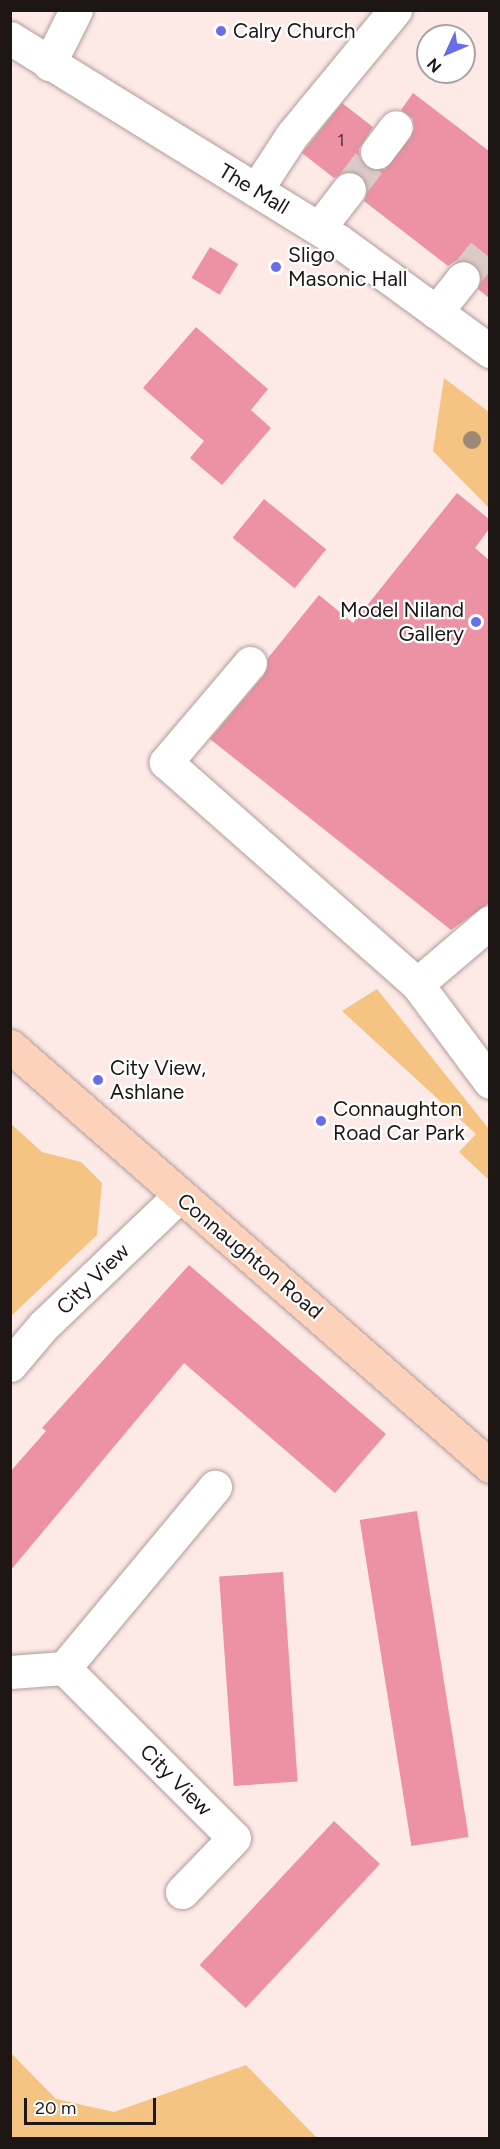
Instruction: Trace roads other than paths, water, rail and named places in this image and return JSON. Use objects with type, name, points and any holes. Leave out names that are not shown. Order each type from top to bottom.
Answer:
[{"type":"main road","name":"Connaughton Road","points":[[10,1046],[489,1466]]},
{"type":"street","points":[[50,63],[76,10]]},
{"type":"street","points":[[256,190],[292,135],[394,10]]},
{"type":"street","name":"The Mall","points":[[10,38],[319,228],[489,351]]},
{"type":"street","points":[[319,228],[349,189]]},
{"type":"street","points":[[436,312],[463,278]]},
{"type":"street","points":[[250,663],[166,762],[417,984],[489,1082]]},
{"type":"street","points":[[417,984],[489,922]]},
{"type":"street","name":"City View","points":[[10,1365],[43,1326],[179,1196]]},
{"type":"street","points":[[10,1672],[64,1668],[215,1487]]},
{"type":"street","name":"City View","points":[[64,1668],[234,1838],[182,1892]]},
{"type":"tunnel","points":[[349,189],[377,152]]},
{"type":"tunnel","points":[[463,278],[490,245]]},
{"type":"place","name":"Calry Church","points":[[221,31]]},
{"type":"place","name":"Sligo Masonic Hall","points":[[276,267]]},
{"type":"place","name":"Model Niland Gallery","points":[[476,622]]},
{"type":"place","name":"City View, Ashlane","points":[[98,1080]]},
{"type":"place","name":"Connaughton Road Car Park","points":[[321,1121]]}]
